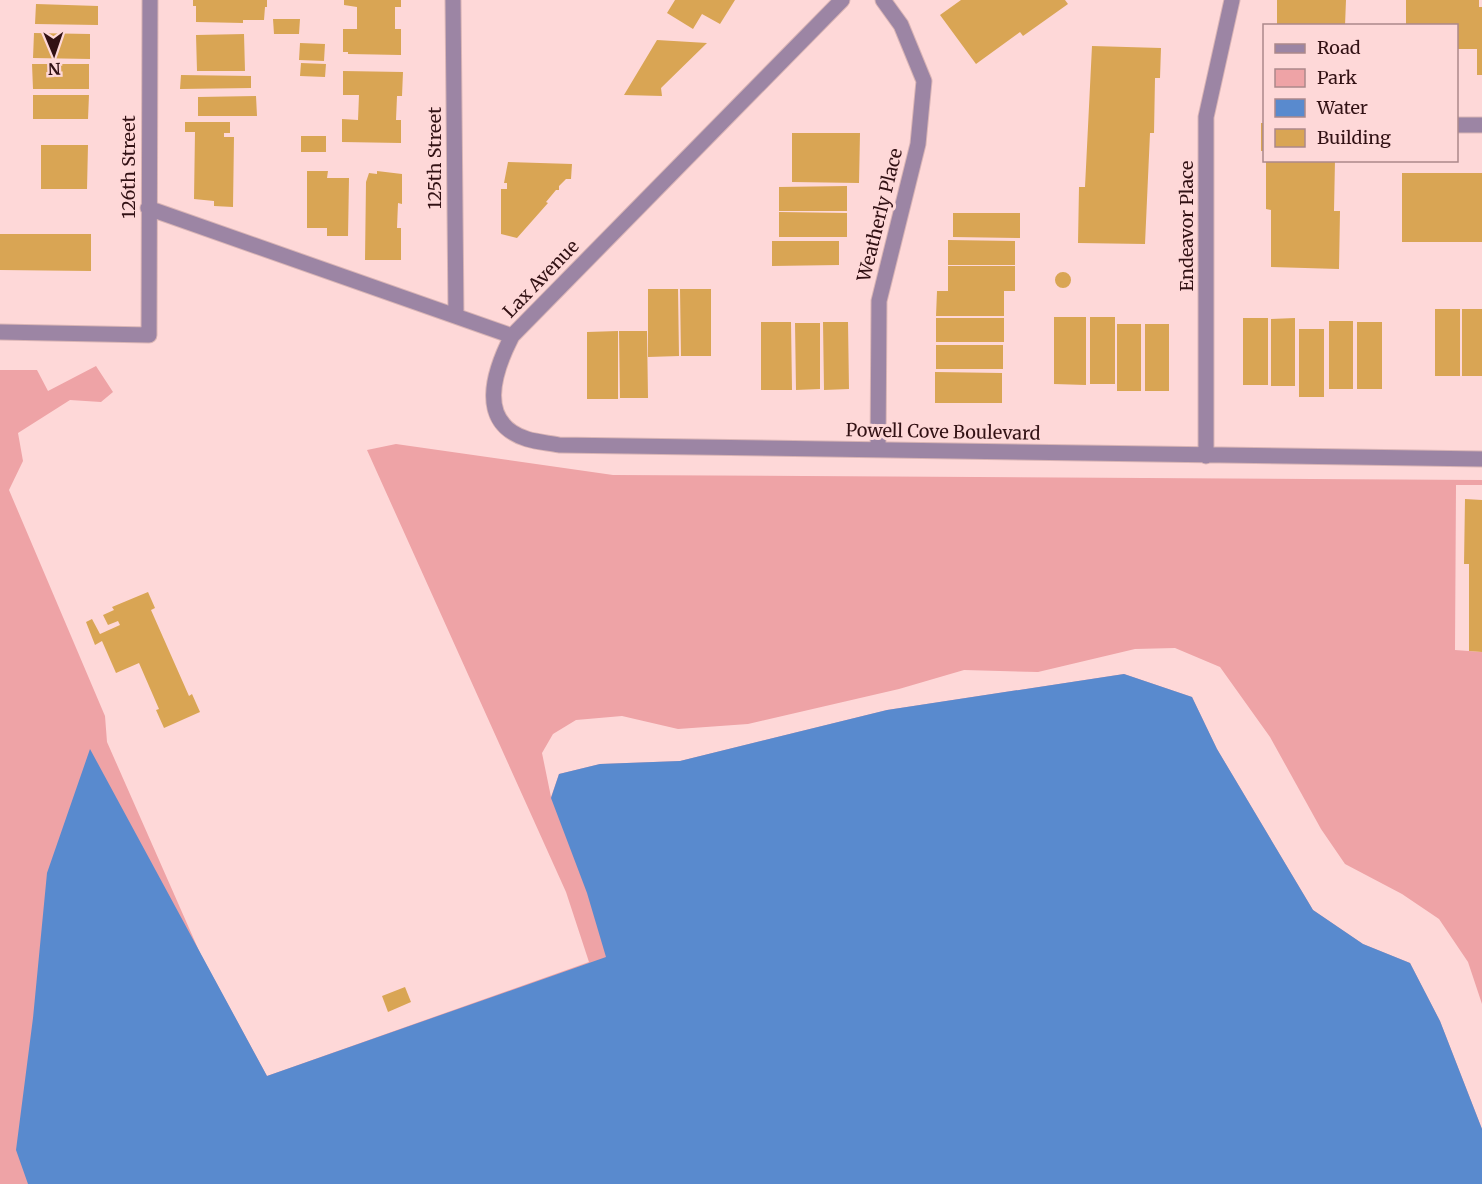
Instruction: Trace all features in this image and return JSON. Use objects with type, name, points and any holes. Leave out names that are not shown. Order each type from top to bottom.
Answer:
[{"type":"street","name":"126th Street","points":[[0,332],[149,335],[150,0]]},
{"type":"street","name":"125th Street","points":[[453,0],[456,316]]},
{"type":"street","name":"Lax Avenue","points":[[148,208],[512,336],[842,0]]},
{"type":"street","name":"Weatherly Place","points":[[878,450],[879,301],[918,144],[924,81],[901,25],[883,0]]},
{"type":"street","name":"Endeavor Place","points":[[1206,456],[1206,117],[1232,0]]},
{"type":"street","points":[[1458,125],[1482,125]]},
{"type":"street","name":"Powell Cove Boulevard","points":[[512,336],[497,365],[493,400],[501,423],[525,439],[560,445],[1482,459]]},
{"type":"green space","points":[[96,366],[113,392],[101,402],[70,400],[18,433],[23,461],[9,490],[105,716],[107,742],[200,953],[267,1076],[589,962],[566,892],[367,450],[396,444],[613,475],[1482,480],[1482,485],[1456,485],[1455,650],[1482,652],[1482,1004],[1468,962],[1439,919],[1402,894],[1345,864],[1321,829],[1270,737],[1220,667],[1175,648],[1135,649],[1038,672],[964,670],[899,689],[748,724],[678,729],[622,716],[576,720],[553,734],[542,753],[551,797],[559,774],[600,764],[680,761],[887,710],[1124,674],[1192,697],[1217,749],[1313,910],[1363,944],[1410,963],[1440,1021],[1482,1129],[1482,1184],[0,1184],[0,370],[37,370],[48,391]]},
{"type":"water","points":[[1124,674],[1192,697],[1217,749],[1313,910],[1363,944],[1410,963],[1440,1021],[1482,1129],[1482,1184],[28,1184],[16,1150],[33,1018],[47,873],[90,749],[267,1076],[606,957],[587,893],[551,798],[559,774],[600,764],[680,761],[887,710]]},
{"type":"building","points":[[193,0],[267,0],[267,7],[265,7],[264,20],[243,20],[243,23],[196,22],[196,6],[193,6]]},
{"type":"building","points":[[344,0],[401,0],[401,7],[395,7],[395,29],[401,29],[401,55],[343,52],[343,29],[357,29],[357,7],[344,5]]},
{"type":"building","points":[[675,0],[735,0],[720,24],[702,14],[693,29],[667,13]]},
{"type":"building","points":[[961,0],[1065,0],[1068,4],[1023,36],[1020,32],[976,64],[940,15]]},
{"type":"building","points":[[1277,0],[1346,0],[1345,24],[1277,24]]},
{"type":"building","points":[[1406,0],[1479,0],[1479,7],[1482,7],[1482,75],[1477,75],[1477,49],[1458,49],[1458,24],[1406,24]]},
{"type":"building","points":[[36,4],[98,6],[98,25],[35,24]]},
{"type":"building","points":[[273,19],[300,19],[299,34],[274,34]]},
{"type":"building","points":[[34,33],[90,34],[90,59],[33,58]]},
{"type":"building","points":[[244,34],[245,71],[197,71],[196,35]]},
{"type":"building","points":[[657,40],[707,43],[661,88],[662,96],[624,95]]},
{"type":"building","points":[[300,43],[325,44],[324,61],[299,60]]},
{"type":"building","points":[[1092,46],[1161,48],[1160,78],[1155,78],[1154,133],[1150,133],[1145,244],[1078,243],[1079,187],[1085,187]]},
{"type":"building","points":[[301,63],[326,64],[325,77],[300,76]]},
{"type":"building","points":[[32,64],[89,64],[89,89],[33,89]]},
{"type":"building","points":[[343,71],[403,72],[402,96],[397,96],[396,120],[401,120],[401,143],[342,142],[342,119],[358,120],[359,95],[343,95]]},
{"type":"building","points":[[181,75],[251,76],[251,88],[180,89]]},
{"type":"building","points":[[33,95],[89,95],[88,119],[33,119]]},
{"type":"building","points":[[256,96],[257,116],[198,116],[198,97]]},
{"type":"building","points":[[185,122],[230,122],[230,133],[224,133],[224,137],[234,137],[233,207],[214,206],[214,201],[194,199],[195,132],[185,132]]},
{"type":"building","points":[[1261,123],[1263,123],[1263,151],[1261,151]]},
{"type":"building","points":[[792,133],[860,133],[859,183],[792,182]]},
{"type":"building","points":[[301,136],[326,136],[326,152],[301,152]]},
{"type":"building","points":[[41,145],[88,145],[87,189],[41,189]]},
{"type":"building","points":[[508,162],[572,164],[571,179],[566,179],[559,186],[559,190],[556,190],[546,202],[548,203],[517,238],[501,234],[501,189],[507,189],[507,183],[504,183]]},
{"type":"building","points":[[1266,162],[1335,162],[1334,211],[1340,211],[1339,269],[1271,267],[1271,210],[1266,209]]},
{"type":"building","points":[[307,171],[328,171],[327,178],[349,178],[348,236],[327,236],[327,228],[307,228]]},
{"type":"building","points":[[377,171],[402,174],[402,204],[398,203],[397,228],[401,228],[401,260],[365,260],[366,182],[369,173],[377,174]]},
{"type":"building","points":[[1402,173],[1482,173],[1482,242],[1402,242]]},
{"type":"building","points":[[847,186],[847,211],[779,211],[779,187]]},
{"type":"building","points":[[779,212],[847,213],[847,237],[779,237]]},
{"type":"building","points":[[953,213],[1020,213],[1020,238],[953,237]]},
{"type":"building","points":[[0,234],[91,234],[91,271],[0,270]]},
{"type":"building","points":[[948,240],[1015,241],[1015,265],[948,265]]},
{"type":"building","points":[[772,241],[839,241],[839,265],[772,266]]},
{"type":"building","points":[[948,266],[1015,266],[1015,291],[1004,291],[1004,316],[936,316],[937,291],[948,291]]},
{"type":"building","points":[[1063,272],[1069,274],[1071,280],[1069,286],[1063,288],[1057,286],[1055,280],[1057,274]]},
{"type":"building","points":[[648,289],[678,289],[679,356],[648,357]]},
{"type":"building","points":[[680,289],[711,289],[711,356],[681,356]]},
{"type":"building","points":[[1435,309],[1460,309],[1460,376],[1435,376]]},
{"type":"building","points":[[1462,309],[1482,309],[1482,376],[1462,376]]},
{"type":"building","points":[[1054,317],[1086,317],[1086,385],[1054,384]]},
{"type":"building","points":[[1090,317],[1115,317],[1115,384],[1090,384]]},
{"type":"building","points":[[936,318],[1004,318],[1004,342],[936,342]]},
{"type":"building","points":[[1243,318],[1268,318],[1268,385],[1243,385]]},
{"type":"building","points":[[1295,318],[1295,386],[1271,386],[1271,319]]},
{"type":"building","points":[[1329,321],[1353,321],[1353,389],[1329,389]]},
{"type":"building","points":[[761,322],[791,322],[792,390],[761,390]]},
{"type":"building","points":[[823,322],[848,322],[849,389],[824,390]]},
{"type":"building","points":[[1357,322],[1382,322],[1382,389],[1357,389]]},
{"type":"building","points":[[795,323],[820,323],[820,389],[796,390]]},
{"type":"building","points":[[1117,324],[1141,324],[1141,391],[1117,391]]},
{"type":"building","points":[[1145,324],[1169,324],[1169,391],[1145,391]]},
{"type":"building","points":[[1299,329],[1324,329],[1324,397],[1299,397]]},
{"type":"building","points":[[618,331],[618,399],[587,399],[587,332]]},
{"type":"building","points":[[619,331],[647,331],[648,398],[620,398]]},
{"type":"building","points":[[936,345],[1003,345],[1003,369],[936,369]]},
{"type":"building","points":[[935,372],[1002,373],[1002,403],[935,403]]},
{"type":"building","points":[[1465,499],[1482,500],[1482,652],[1469,651],[1469,564],[1464,564]]},
{"type":"building","points":[[148,592],[155,608],[151,610],[189,696],[192,694],[200,712],[164,728],[156,710],[159,709],[139,663],[116,673],[102,641],[95,645],[86,622],[92,619],[100,634],[120,625],[118,621],[108,625],[103,615],[114,610],[112,607]]},
{"type":"building","points":[[405,987],[411,1002],[388,1012],[382,996]]}]
